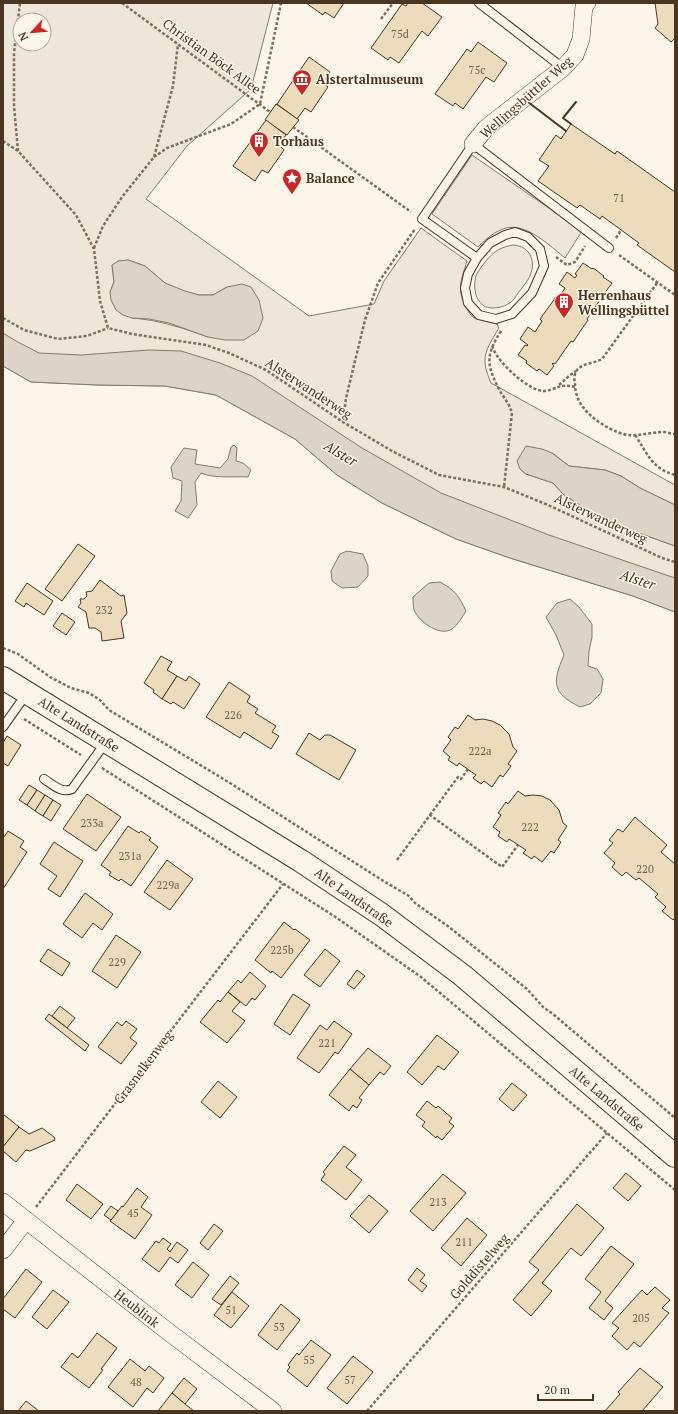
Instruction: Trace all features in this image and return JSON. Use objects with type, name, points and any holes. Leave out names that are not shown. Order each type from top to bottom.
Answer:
[{"type":"main road","name":"Alte Landstraße","points":[[3,678],[301,861],[382,915],[462,975],[675,1156]]},
{"type":"street","name":"Wellingsbüttler Weg","points":[[473,144],[486,128],[564,68],[575,55],[581,39],[584,6],[587,3]]},
{"type":"street","name":"Heublink","points":[[3,1202],[166,1330],[273,1411]]},
{"type":"street","points":[[3,1250],[26,1220]]},
{"type":"lane","points":[[479,3],[564,68]]},
{"type":"lane","points":[[477,258],[422,219],[473,144],[608,248]]},
{"type":"lane","points":[[515,232],[528,237],[540,249],[542,257],[544,266],[532,293],[512,314],[496,319],[479,315],[468,303],[465,288],[468,274],[477,258],[490,243],[505,235],[515,232]]},
{"type":"lane","points":[[3,727],[27,692]]},
{"type":"lane","points":[[44,779],[63,791],[72,789],[106,741]]},
{"type":"path","points":[[18,152],[14,106],[14,53],[20,3]]},
{"type":"path","name":"Christian Böck Allee","points":[[122,3],[270,112]]},
{"type":"path","points":[[94,249],[103,226],[122,197],[154,157],[167,148],[230,124],[260,104],[281,3]]},
{"type":"path","points":[[381,19],[393,3]]},
{"type":"path","points":[[154,157],[174,86],[178,44]]},
{"type":"path","points":[[293,127],[422,219],[378,283],[365,320],[346,398],[343,422]]},
{"type":"path","points":[[3,141],[18,152],[76,215],[94,249],[100,301],[108,328],[87,336],[58,339],[24,330],[3,318]]},
{"type":"path","points":[[542,257],[553,255],[567,265],[575,262],[592,236]]},
{"type":"path","points":[[627,261],[675,296]]},
{"type":"path","points":[[559,386],[568,376],[577,370],[585,365],[602,359],[657,283]]},
{"type":"path","points":[[504,487],[512,413],[510,406],[496,385],[489,358],[492,345],[512,314]]},
{"type":"path","name":"Alsterwanderweg","points":[[108,328],[132,334],[206,345],[229,353],[266,370],[343,422],[392,451],[439,475],[504,487],[548,504],[662,558],[675,562]]},
{"type":"path","points":[[492,345],[497,356],[506,367],[536,390],[546,391],[559,386],[567,385],[575,387]]},
{"type":"path","points":[[577,370],[575,375],[575,387],[580,402],[589,414],[611,429],[629,435],[663,432],[675,434]]},
{"type":"path","points":[[635,435],[655,466],[665,472],[675,475]]},
{"type":"path","points":[[3,648],[18,654],[50,676],[71,688],[89,693]]},
{"type":"path","points":[[13,713],[369,939],[421,977],[675,1190]]},
{"type":"path","points":[[397,860],[458,777],[461,779],[468,769]]},
{"type":"path","points":[[430,816],[502,867],[518,845]]},
{"type":"path","name":"Grasnelkenweg","points":[[26,1220],[283,884]]},
{"type":"path","name":"Golddistelweg","points":[[367,1411],[607,1133]]},
{"type":"shaded area","points":[[3,3],[273,3],[251,89],[187,146],[146,199],[309,316],[374,304],[384,281],[421,228],[467,261],[461,285],[464,302],[473,317],[497,324],[499,328],[487,349],[485,361],[491,383],[675,485],[675,505],[640,488],[621,476],[605,470],[569,466],[552,453],[520,469],[526,474],[553,483],[564,495],[594,514],[631,530],[675,546],[675,612],[633,596],[510,558],[456,539],[382,503],[337,475],[295,439],[216,395],[165,386],[31,382],[3,366]],"holes":[[[128,260],[145,266],[165,283],[185,292],[199,295],[213,295],[227,287],[208,337],[171,325],[132,318],[110,292],[114,282],[112,265]]]},
{"type":"shaded area","points":[[472,155],[582,231],[565,258],[530,232],[514,227],[506,228],[494,233],[478,247],[432,214]]},
{"type":"shaded area","points":[[513,245],[524,248],[531,256],[532,267],[527,282],[507,305],[493,308],[483,305],[475,292],[476,275],[492,254]]},
{"type":"water","points":[[128,260],[145,266],[165,283],[199,295],[213,295],[227,287],[242,284],[251,287],[259,300],[263,318],[258,331],[244,340],[225,340],[208,337],[169,323],[149,319],[132,318],[123,315],[116,310],[111,300],[110,292],[114,282],[112,265],[118,261]]},
{"type":"water","name":"Alster","points":[[3,333],[39,353],[81,355],[149,350],[181,351],[220,363],[252,376],[362,448],[441,493],[549,535],[675,578],[675,612],[633,596],[510,558],[456,539],[382,503],[337,475],[295,439],[216,395],[165,386],[31,382],[3,366]]},
{"type":"water","points":[[234,445],[237,448],[236,461],[243,463],[251,470],[248,477],[218,477],[201,473],[195,482],[197,505],[188,518],[175,511],[181,501],[182,481],[173,478],[171,467],[184,448],[197,450],[195,464],[220,468],[228,459],[231,447]]},
{"type":"water","points":[[526,446],[542,449],[552,453],[569,466],[605,470],[621,476],[640,488],[675,505],[675,546],[631,530],[594,514],[564,495],[553,483],[526,474],[520,469],[517,461]]},
{"type":"water","points":[[347,551],[363,554],[368,566],[368,576],[358,587],[342,588],[332,581],[331,571],[340,554]]},
{"type":"water","points":[[440,582],[456,594],[466,611],[460,621],[452,629],[447,631],[436,630],[430,627],[420,619],[413,607],[413,597],[429,583]]},
{"type":"water","points":[[570,599],[579,607],[592,624],[592,637],[588,666],[597,669],[603,679],[601,693],[590,704],[580,707],[559,692],[556,680],[564,655],[556,635],[546,617],[557,603]]},
{"type":"building","points":[[306,3],[344,3],[334,18],[325,12],[323,15]]},
{"type":"building","points":[[408,3],[422,3],[442,17],[428,36],[422,31],[399,63],[390,57],[388,60],[371,48],[402,4],[406,6]]},
{"type":"building","points":[[655,3],[675,3],[675,38],[671,42],[655,28],[658,24]]},
{"type":"building","points":[[478,42],[507,63],[494,82],[486,77],[463,109],[455,103],[453,106],[435,94],[467,49],[471,52]]},
{"type":"building","name":"Alstertalmuseum","points":[[309,57],[330,72],[323,83],[328,87],[311,112],[305,108],[297,119],[277,104]]},
{"type":"building","points":[[276,104],[299,120],[287,135],[265,120]]},
{"type":"building","name":"Torhaus","points":[[266,120],[286,135],[279,145],[284,150],[268,173],[262,170],[255,181],[233,166]]},
{"type":"building","points":[[571,124],[615,154],[617,151],[675,192],[675,272],[637,245],[639,243],[602,216],[600,219],[580,205],[577,208],[538,181],[549,166],[539,160],[556,135],[561,139]]},
{"type":"building","name":"Herrenhaus Wellingsbüttel","points":[[583,263],[592,269],[593,268],[612,283],[604,294],[602,293],[600,296],[602,297],[587,319],[588,320],[573,342],[571,341],[555,364],[552,364],[554,366],[547,375],[539,369],[537,371],[526,363],[527,361],[518,355],[525,345],[528,345],[520,339],[528,327],[535,332],[542,321],[540,319],[556,297],[558,299],[565,288],[559,284],[567,272],[575,278],[577,275],[575,274]]},
{"type":"building","points":[[78,544],[95,556],[62,601],[45,589]]},
{"type":"building","points":[[100,580],[121,596],[124,595],[127,613],[121,621],[124,638],[102,641],[101,632],[95,628],[89,628],[86,612],[78,607],[81,603],[80,599],[84,599],[87,596],[86,592],[92,591]]},
{"type":"building","points":[[27,583],[53,601],[44,615],[26,603],[24,607],[15,601]]},
{"type":"building","points":[[62,613],[75,622],[66,635],[53,626]]},
{"type":"building","points":[[161,656],[172,662],[167,670],[177,676],[162,699],[153,692],[154,690],[144,683]]},
{"type":"building","points":[[177,676],[186,681],[189,676],[200,684],[184,709],[173,702],[171,704],[162,699]]},
{"type":"building","points":[[229,682],[250,696],[247,702],[258,709],[255,713],[276,726],[272,732],[279,736],[271,749],[244,732],[240,738],[206,717]]},
{"type":"building","points":[[468,715],[475,720],[483,719],[500,725],[509,734],[513,747],[517,751],[508,764],[511,766],[503,777],[500,775],[492,787],[484,781],[481,784],[473,778],[476,775],[459,763],[457,766],[448,760],[450,757],[443,751],[451,740],[448,737],[455,727],[458,729]]},
{"type":"building","points":[[309,733],[320,740],[325,735],[330,735],[356,750],[339,780],[296,754]]},
{"type":"building","points":[[7,736],[21,745],[8,766],[3,763],[3,743]]},
{"type":"building","points":[[29,785],[37,790],[27,805],[19,800]]},
{"type":"building","points":[[37,790],[45,795],[35,811],[27,805]]},
{"type":"building","points":[[518,791],[525,796],[542,796],[550,800],[559,810],[563,823],[567,826],[558,840],[561,842],[554,853],[551,851],[542,862],[534,856],[532,859],[523,853],[526,850],[509,839],[507,842],[498,836],[500,832],[493,827],[501,815],[498,813],[506,802],[508,804]]},
{"type":"building","points":[[87,794],[121,817],[96,851],[63,829]]},
{"type":"building","points":[[45,795],[53,800],[43,816],[35,811]]},
{"type":"building","points":[[53,800],[61,805],[51,821],[43,816]]},
{"type":"building","points":[[635,817],[667,845],[661,852],[675,864],[675,918],[673,920],[662,911],[666,907],[655,897],[658,894],[639,878],[636,880],[626,872],[622,876],[612,867],[615,863],[604,853],[613,843],[609,840],[618,829],[623,832]]},
{"type":"building","points":[[128,826],[139,833],[141,831],[151,838],[149,840],[158,847],[131,886],[121,879],[119,881],[109,875],[111,872],[101,865]]},
{"type":"building","points":[[8,831],[24,841],[20,847],[27,852],[3,889],[3,836],[4,837]]},
{"type":"building","points":[[54,842],[83,861],[60,897],[48,889],[57,876],[40,864]]},
{"type":"building","points":[[167,860],[193,879],[170,910],[144,892]]},
{"type":"building","points":[[85,893],[113,914],[102,930],[93,923],[82,938],[63,924]]},
{"type":"building","points":[[284,922],[310,940],[281,978],[272,971],[271,973],[255,960]]},
{"type":"building","points":[[116,935],[141,952],[117,988],[92,971]]},
{"type":"building","points":[[48,949],[70,963],[62,976],[40,961]]},
{"type":"building","points":[[325,949],[340,961],[320,987],[304,975]]},
{"type":"building","points":[[357,970],[365,976],[354,989],[347,984]]},
{"type":"building","points":[[250,972],[266,986],[255,1000],[252,998],[246,1006],[228,992],[238,980],[241,983]]},
{"type":"building","points":[[228,992],[240,1002],[232,1011],[245,1021],[227,1043],[200,1022],[218,1000],[220,1002]]},
{"type":"building","points":[[293,994],[310,1005],[290,1035],[274,1024]]},
{"type":"building","points":[[60,1006],[75,1018],[67,1028],[52,1016]]},
{"type":"building","points":[[49,1014],[89,1045],[85,1051],[45,1019]]},
{"type":"building","points":[[126,1021],[137,1029],[130,1038],[137,1043],[121,1064],[98,1047],[117,1022],[122,1026]]},
{"type":"building","points":[[334,1021],[352,1034],[338,1054],[335,1052],[319,1073],[297,1058],[320,1025],[327,1030]]},
{"type":"building","points":[[437,1035],[459,1052],[444,1070],[438,1066],[422,1085],[407,1072]]},
{"type":"building","points":[[368,1048],[391,1066],[384,1075],[380,1072],[369,1085],[350,1069]]},
{"type":"building","points":[[350,1069],[369,1085],[359,1098],[362,1100],[357,1108],[353,1105],[349,1111],[329,1095]]},
{"type":"building","points":[[218,1081],[237,1097],[220,1118],[201,1102]]},
{"type":"building","points":[[512,1083],[527,1095],[513,1111],[499,1099]]},
{"type":"building","points":[[427,1101],[436,1108],[438,1106],[452,1118],[449,1122],[454,1126],[442,1140],[437,1136],[436,1138],[422,1126],[425,1122],[416,1115]]},
{"type":"building","points":[[3,1114],[19,1127],[3,1147]]},
{"type":"building","points":[[19,1127],[29,1134],[42,1128],[54,1137],[55,1140],[30,1151],[26,1150],[16,1162],[3,1151],[3,1147]]},
{"type":"building","points":[[344,1146],[356,1155],[346,1167],[362,1180],[346,1200],[321,1180],[325,1174],[323,1172]]},
{"type":"building","points":[[626,1173],[641,1186],[628,1201],[613,1188]]},
{"type":"building","points":[[443,1174],[466,1193],[433,1231],[410,1211]]},
{"type":"building","points":[[77,1184],[103,1204],[91,1219],[66,1200]]},
{"type":"building","points":[[137,1188],[148,1197],[141,1207],[152,1215],[135,1239],[110,1221]]},
{"type":"building","points":[[369,1195],[388,1211],[369,1233],[350,1216]]},
{"type":"building","points":[[577,1204],[604,1228],[581,1256],[571,1248],[542,1283],[552,1291],[531,1316],[513,1300],[539,1270],[529,1262]]},
{"type":"building","points":[[111,1206],[118,1211],[111,1220],[104,1215]]},
{"type":"building","points":[[467,1218],[487,1235],[461,1266],[441,1248]]},
{"type":"building","points":[[214,1224],[223,1231],[208,1250],[200,1243]]},
{"type":"building","points":[[163,1238],[171,1244],[167,1249],[170,1252],[177,1242],[188,1250],[178,1263],[170,1257],[159,1272],[142,1259],[156,1241],[159,1243]]},
{"type":"building","points":[[611,1246],[634,1264],[605,1301],[613,1308],[604,1320],[589,1308],[601,1292],[585,1279]]},
{"type":"building","points":[[193,1262],[209,1275],[192,1298],[175,1285]]},
{"type":"building","points":[[417,1268],[425,1275],[420,1281],[427,1286],[422,1292],[408,1280]]},
{"type":"building","points":[[26,1269],[42,1282],[15,1318],[3,1309],[3,1299]]},
{"type":"building","points":[[230,1276],[239,1283],[221,1305],[212,1299]]},
{"type":"building","points":[[655,1287],[670,1300],[662,1308],[669,1313],[640,1347],[634,1342],[627,1350],[612,1336],[619,1328],[612,1323],[642,1290],[647,1295]]},
{"type":"building","points":[[53,1290],[69,1302],[47,1329],[32,1317]]},
{"type":"building","points":[[232,1292],[249,1306],[231,1328],[214,1315]]},
{"type":"building","points":[[281,1304],[300,1320],[277,1350],[258,1335]]},
{"type":"building","points":[[97,1333],[117,1348],[89,1388],[61,1367],[72,1353],[78,1358]]},
{"type":"building","points":[[311,1340],[331,1355],[307,1387],[287,1371],[290,1367],[288,1365],[297,1353],[299,1355]]},
{"type":"building","points":[[353,1356],[373,1372],[347,1404],[327,1388]]},
{"type":"building","points":[[130,1359],[145,1371],[149,1366],[164,1378],[153,1393],[147,1388],[133,1407],[108,1387]]},
{"type":"building","points":[[640,1368],[663,1387],[642,1411],[605,1411],[620,1394],[618,1392]]},
{"type":"building","points":[[184,1378],[197,1389],[185,1404],[172,1393]]},
{"type":"building","points":[[172,1393],[185,1404],[194,1411],[158,1411]]},
{"type":"building","points":[[26,1401],[39,1411],[18,1411]]},
{"type":"wall","points":[[528,102],[566,131]]},
{"type":"wall","points":[[571,124],[563,118],[576,102]]},
{"type":"place","name":"Alstertalmuseum","points":[[302,96]]},
{"type":"place","name":"Torhaus","points":[[259,158]]},
{"type":"place","name":"Balance","points":[[292,195]]},
{"type":"place","name":"Herrenhaus Wellingsbüttel","points":[[564,319]]}]
